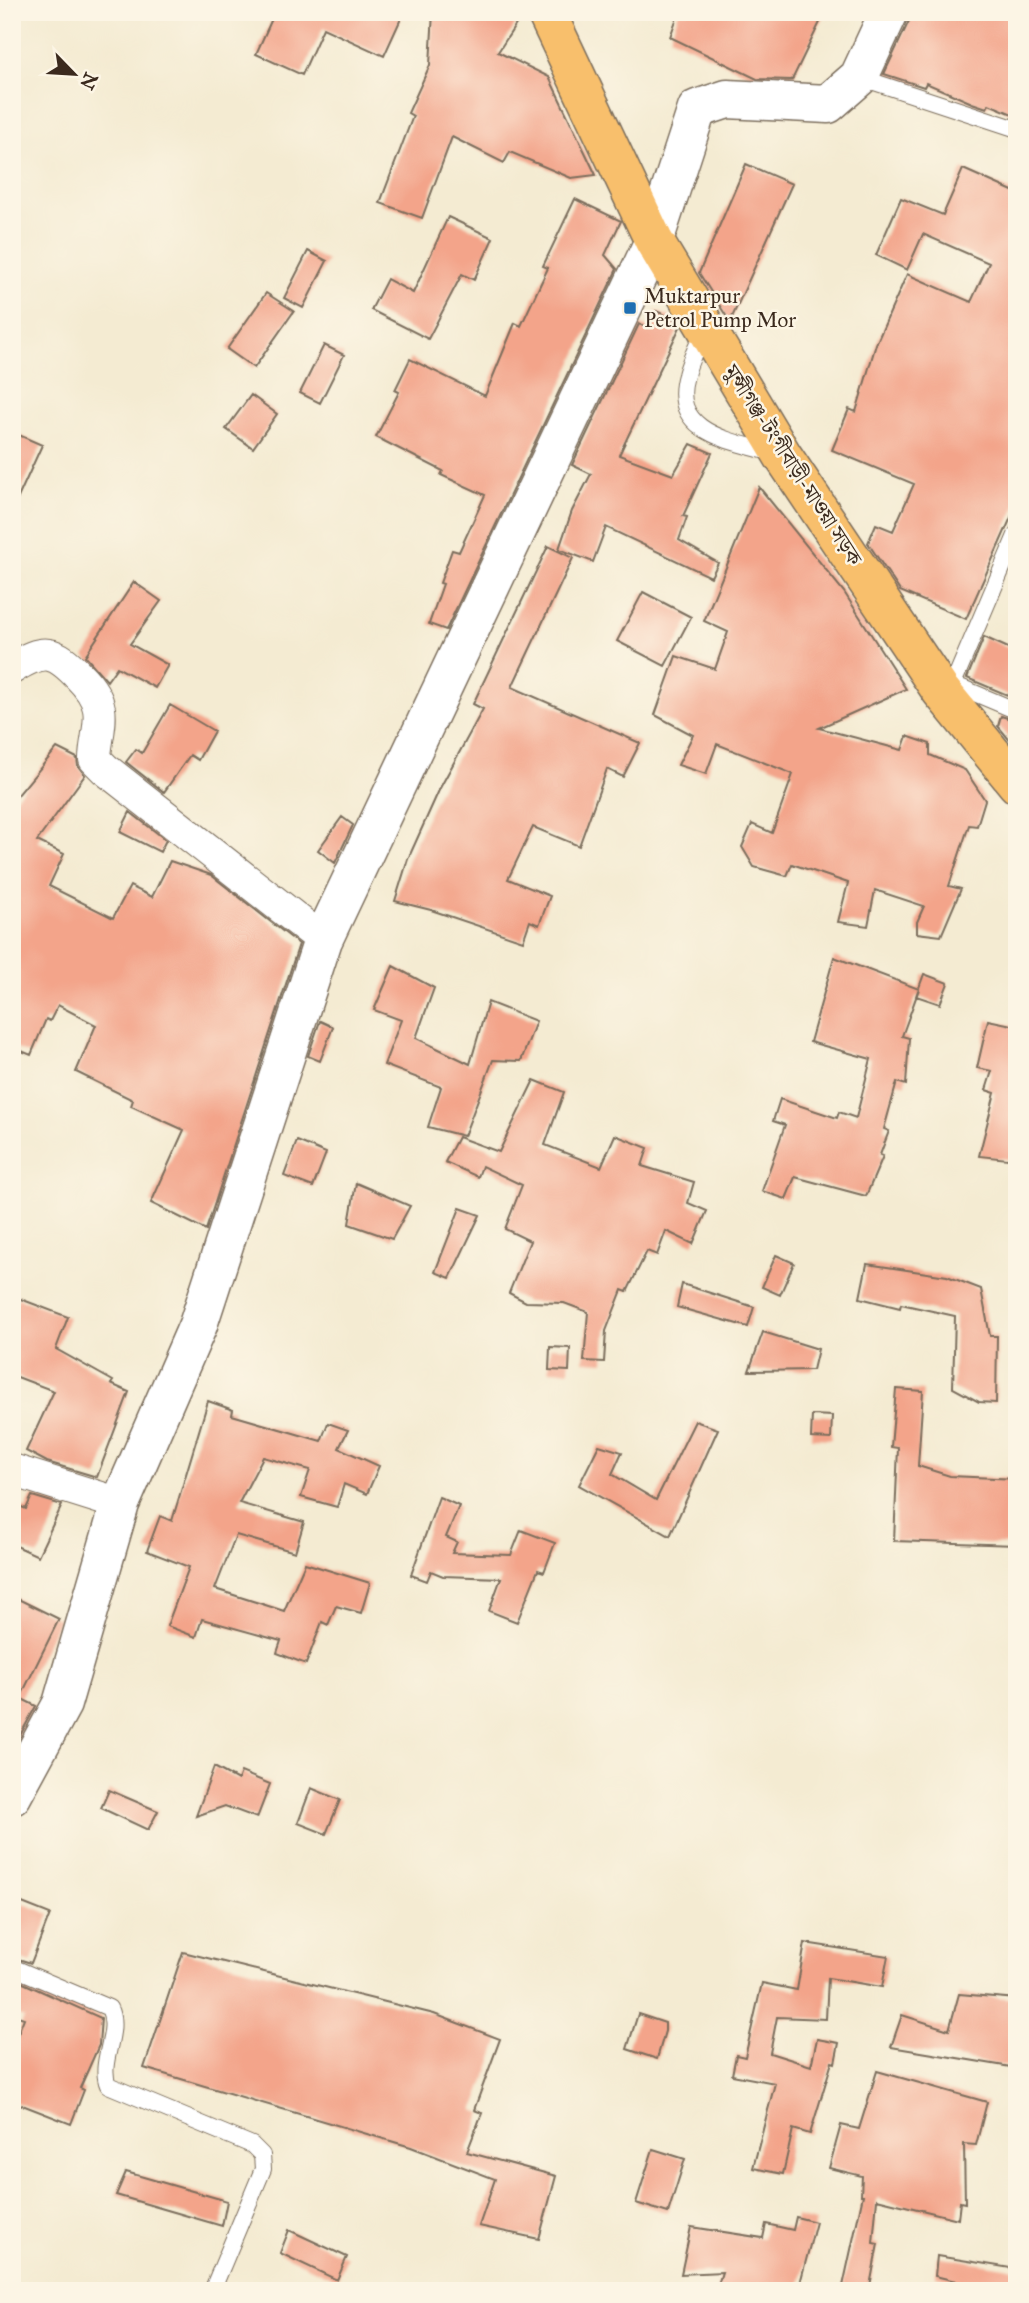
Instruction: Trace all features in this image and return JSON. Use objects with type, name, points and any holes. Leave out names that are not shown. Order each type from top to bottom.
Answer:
[{"type":"main road","name":"মুন্সীগঞ্জ-টংগীবাড়ী-মাওয়া সড়ক","points":[[546,12],[654,241],[783,456],[1017,784]]},
{"type":"street","points":[[12,1796],[62,1703],[120,1504],[198,1325],[323,940],[654,241],[696,109],[727,99],[828,104],[859,77],[888,12]]},
{"type":"street","points":[[12,668],[29,657],[47,654],[62,658],[91,689],[100,710],[95,759],[323,940]]},
{"type":"street","points":[[12,1470],[120,1504]]},
{"type":"lane","points":[[859,77],[1017,129]]},
{"type":"lane","points":[[706,327],[686,373],[683,388],[684,407],[696,425],[716,437],[783,456]]},
{"type":"lane","points":[[1017,533],[947,688],[1017,711]]},
{"type":"lane","points":[[12,1968],[108,2008],[113,2017],[104,2076],[108,2085],[252,2145],[262,2155],[263,2169],[212,2291]]},
{"type":"building","points":[[275,12],[404,12],[384,56],[323,28],[302,75],[256,54]]},
{"type":"building","points":[[433,12],[524,12],[498,52],[549,77],[596,175],[571,178],[510,152],[504,163],[452,137],[422,218],[380,203],[413,116],[408,113],[430,65]]},
{"type":"building","points":[[679,12],[825,12],[792,80],[757,79],[670,37]]},
{"type":"building","points":[[910,12],[1017,12],[1017,116],[989,104],[987,108],[972,103],[926,83],[924,87],[884,74],[909,21]]},
{"type":"building","points":[[746,164],[792,184],[730,322],[699,273]]},
{"type":"building","points":[[963,169],[1017,193],[1017,504],[966,619],[900,591],[868,543],[876,524],[893,531],[914,484],[832,450],[849,409],[856,412],[876,344],[907,274],[971,302],[989,263],[923,234],[907,270],[876,255],[901,198],[943,215]]},
{"type":"building","points":[[575,199],[621,221],[605,255],[617,269],[446,630],[429,624],[443,584],[440,583],[452,550],[459,552],[485,495],[441,475],[443,471],[376,437],[399,392],[395,390],[410,359],[485,396],[515,323],[521,326],[548,268],[543,266]]},
{"type":"building","points":[[448,217],[493,238],[474,280],[462,274],[428,339],[371,310],[387,279],[413,293]]},
{"type":"building","points":[[308,251],[327,261],[303,308],[284,298]]},
{"type":"building","points":[[266,293],[294,311],[254,368],[227,349]]},
{"type":"building","points":[[656,311],[676,320],[680,327],[619,455],[673,475],[691,444],[712,453],[683,516],[687,517],[679,540],[718,563],[711,577],[606,527],[593,562],[559,549],[572,511],[591,474],[572,465],[639,324],[648,328]]},
{"type":"building","points":[[324,345],[344,355],[320,403],[300,393]]},
{"type":"building","points":[[251,395],[277,414],[253,448],[226,429]]},
{"type":"building","points":[[12,432],[42,445],[12,511]]},
{"type":"building","points":[[759,487],[844,592],[906,689],[819,728],[902,750],[907,736],[930,744],[930,755],[965,770],[985,800],[977,826],[969,825],[949,886],[961,889],[941,936],[917,933],[917,922],[924,906],[875,890],[868,926],[838,922],[848,883],[792,864],[787,876],[754,867],[742,847],[752,824],[772,833],[793,774],[717,744],[706,774],[678,765],[693,735],[655,715],[676,656],[715,669],[728,632],[704,621]]},
{"type":"building","points":[[548,546],[573,558],[512,687],[640,743],[623,777],[607,769],[579,846],[533,827],[508,879],[550,896],[539,925],[530,921],[523,941],[431,910],[395,901],[408,859],[440,788],[483,709],[473,704]]},
{"type":"building","points":[[134,582],[161,601],[130,644],[168,665],[155,688],[117,667],[107,681],[85,656]]},
{"type":"building","points":[[643,592],[691,617],[665,666],[617,641]]},
{"type":"building","points":[[984,637],[1017,652],[1017,699],[967,678]]},
{"type":"building","points":[[170,705],[214,731],[198,760],[190,755],[164,792],[126,762],[136,749],[142,753]]},
{"type":"building","points":[[1001,716],[1017,721],[1017,749],[998,726]]},
{"type":"building","points":[[57,748],[77,758],[78,766],[85,775],[37,841],[64,854],[49,886],[113,918],[130,886],[152,897],[170,861],[211,875],[299,944],[206,1230],[151,1203],[184,1130],[131,1106],[133,1100],[76,1072],[96,1025],[58,1005],[50,1021],[46,1019],[31,1055],[12,1047],[12,802]]},
{"type":"building","points":[[130,812],[166,840],[160,852],[120,832]]},
{"type":"building","points":[[342,817],[353,825],[335,863],[318,850]]},
{"type":"building","points":[[834,957],[919,989],[902,1036],[909,1038],[906,1085],[897,1082],[884,1129],[889,1131],[880,1155],[883,1156],[866,1196],[795,1177],[786,1199],[762,1191],[785,1125],[773,1121],[780,1099],[837,1118],[839,1112],[856,1118],[871,1059],[810,1042]]},
{"type":"building","points":[[393,966],[434,988],[416,1038],[470,1064],[488,1002],[536,1021],[521,1061],[493,1060],[464,1136],[428,1127],[441,1087],[384,1065],[401,1020],[374,1010]]},
{"type":"building","points":[[924,974],[948,983],[940,1004],[916,996]]},
{"type":"building","points":[[988,1020],[1017,1026],[1017,1160],[979,1156],[995,1093],[986,1090],[992,1071],[977,1068]]},
{"type":"building","points":[[320,1021],[333,1027],[320,1061],[308,1056]]},
{"type":"building","points":[[534,1080],[564,1092],[545,1145],[601,1167],[615,1135],[648,1148],[642,1166],[694,1182],[688,1203],[707,1211],[693,1244],[666,1231],[657,1255],[647,1251],[627,1292],[622,1290],[606,1331],[604,1362],[584,1361],[588,1312],[564,1303],[526,1302],[509,1293],[530,1241],[505,1229],[522,1185],[482,1166],[478,1177],[445,1162],[458,1137],[499,1152]]},
{"type":"building","points":[[297,1141],[326,1153],[313,1187],[284,1176]]},
{"type":"building","points":[[356,1183],[410,1206],[392,1239],[349,1224]]},
{"type":"building","points":[[460,1208],[480,1215],[450,1278],[435,1272]]},
{"type":"building","points":[[776,1255],[794,1263],[780,1295],[762,1287]]},
{"type":"building","points":[[867,1264],[947,1276],[981,1289],[990,1336],[997,1336],[996,1403],[979,1402],[953,1388],[955,1316],[901,1304],[900,1308],[860,1298]]},
{"type":"building","points":[[682,1284],[754,1307],[748,1327],[677,1307]]},
{"type":"building","points":[[18,1298],[68,1317],[56,1349],[113,1381],[111,1384],[129,1392],[97,1477],[47,1462],[26,1451],[54,1391],[12,1375],[12,1312]]},
{"type":"building","points":[[763,1332],[818,1349],[813,1370],[749,1371]]},
{"type":"building","points":[[550,1347],[570,1348],[569,1371],[549,1370]]},
{"type":"building","points":[[896,1389],[923,1391],[918,1466],[950,1476],[1017,1479],[1017,1545],[894,1541],[898,1448],[891,1447]]},
{"type":"building","points":[[208,1401],[233,1410],[232,1415],[321,1441],[328,1423],[348,1430],[339,1448],[379,1466],[367,1494],[344,1484],[337,1507],[301,1497],[310,1470],[263,1457],[239,1503],[304,1522],[295,1552],[236,1535],[215,1589],[284,1611],[305,1563],[370,1583],[361,1613],[336,1606],[328,1625],[322,1622],[306,1664],[277,1653],[281,1641],[202,1619],[196,1637],[167,1626],[189,1567],[147,1551],[160,1516],[172,1521]]},
{"type":"building","points":[[812,1415],[832,1416],[831,1439],[811,1438]]},
{"type":"building","points":[[695,1421],[718,1429],[670,1536],[579,1485],[599,1445],[622,1452],[612,1474],[656,1500]]},
{"type":"building","points":[[32,1496],[62,1505],[38,1556],[12,1544],[12,1503],[26,1509]]},
{"type":"building","points":[[439,1497],[459,1506],[446,1537],[457,1542],[452,1553],[511,1555],[521,1530],[555,1543],[544,1572],[538,1570],[517,1622],[489,1611],[501,1578],[443,1576],[431,1571],[427,1581],[411,1575]]},
{"type":"building","points":[[12,1596],[59,1619],[20,1698],[36,1706],[12,1750]]},
{"type":"building","points":[[214,1767],[238,1780],[241,1772],[270,1784],[257,1818],[225,1806],[196,1816]]},
{"type":"building","points":[[311,1788],[340,1800],[326,1834],[298,1823]]},
{"type":"building","points":[[109,1790],[158,1811],[148,1830],[101,1808]]},
{"type":"building","points":[[12,1899],[50,1914],[31,1963],[12,1957]]},
{"type":"building","points":[[805,1943],[888,1956],[882,1987],[828,1978],[826,2019],[777,2017],[770,2053],[811,2066],[817,2039],[839,2043],[835,2063],[832,2062],[810,2134],[793,2129],[783,2174],[753,2168],[775,2083],[732,2075],[736,2055],[745,2057],[762,1983],[797,1990]]},
{"type":"building","points":[[183,1952],[434,2014],[500,2039],[474,2110],[482,2113],[467,2152],[556,2176],[539,2239],[479,2226],[495,2179],[411,2147],[144,2068]]},
{"type":"building","points":[[12,1978],[101,2018],[99,2045],[80,2088],[84,2090],[71,2124],[12,2101],[12,2048],[24,2018],[12,2014]]},
{"type":"building","points":[[959,1994],[1017,1999],[1017,2068],[891,2047],[902,2015],[949,2030]]},
{"type":"building","points":[[638,2014],[665,2023],[657,2059],[627,2049]]},
{"type":"building","points":[[877,2071],[987,2102],[976,2145],[964,2144],[965,2203],[960,2202],[958,2219],[877,2199],[873,2243],[878,2244],[869,2291],[862,2291],[843,2286],[863,2195],[862,2176],[829,2168],[841,2125],[859,2129]]},
{"type":"building","points":[[653,2149],[685,2159],[668,2213],[636,2203]]},
{"type":"building","points":[[126,2172],[227,2201],[222,2226],[116,2195]]},
{"type":"building","points":[[796,2217],[816,2222],[798,2291],[716,2291],[722,2272],[681,2274],[691,2227],[763,2238],[766,2224],[793,2230]]},
{"type":"building","points":[[289,2230],[347,2257],[337,2280],[280,2253]]},
{"type":"building","points":[[937,2256],[1017,2269],[1017,2291],[954,2291],[956,2281],[935,2276]]},
{"type":"place","name":"Muktarpur Petrol Pump Mor","points":[[630,308]]}]
